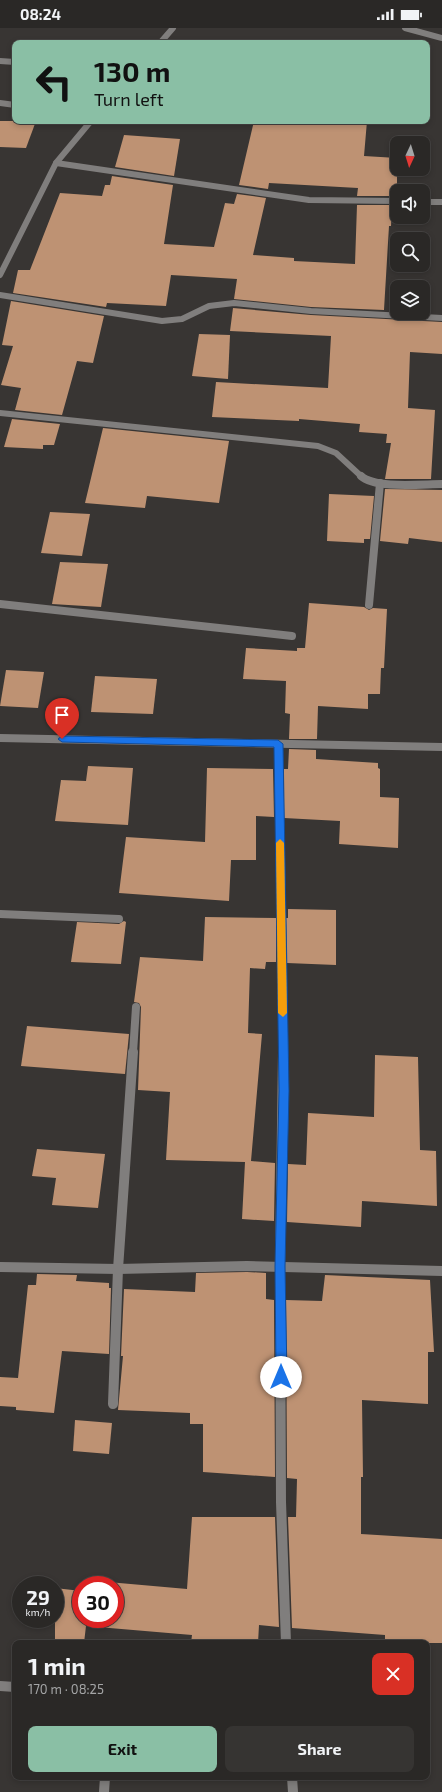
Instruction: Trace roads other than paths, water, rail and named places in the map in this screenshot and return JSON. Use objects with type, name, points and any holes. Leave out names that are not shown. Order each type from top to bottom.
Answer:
[{"type":"street","points":[[163,40],[173,28]]},
{"type":"street","points":[[405,28],[442,38]]},
{"type":"street","points":[[0,61],[12,62]]},
{"type":"street","points":[[0,103],[12,105]]},
{"type":"street","points":[[0,275],[56,163],[88,124]]},
{"type":"street","points":[[56,163],[309,200],[390,202]]},
{"type":"street","points":[[430,202],[442,202]]},
{"type":"street","points":[[0,295],[162,321],[182,318],[209,306],[234,303],[311,311],[442,318]]},
{"type":"street","points":[[0,413],[318,446],[336,452],[366,480],[380,483],[442,484]]},
{"type":"street","points":[[369,605],[380,483]]},
{"type":"street","points":[[0,604],[292,636]]},
{"type":"street","points":[[0,738],[442,747]]},
{"type":"street","points":[[278,744],[284,1091],[280,1266],[281,1502],[286,1640]]},
{"type":"street","points":[[0,914],[119,919]]},
{"type":"street","points":[[113,1404],[118,1269],[136,1007]]},
{"type":"street","points":[[0,1267],[118,1269],[280,1266],[442,1271]]},
{"type":"street","points":[[0,1686],[12,1687]]},
{"type":"street","points":[[104,1792],[105,1780]]},
{"type":"street","points":[[292,1780],[293,1792]]}]
